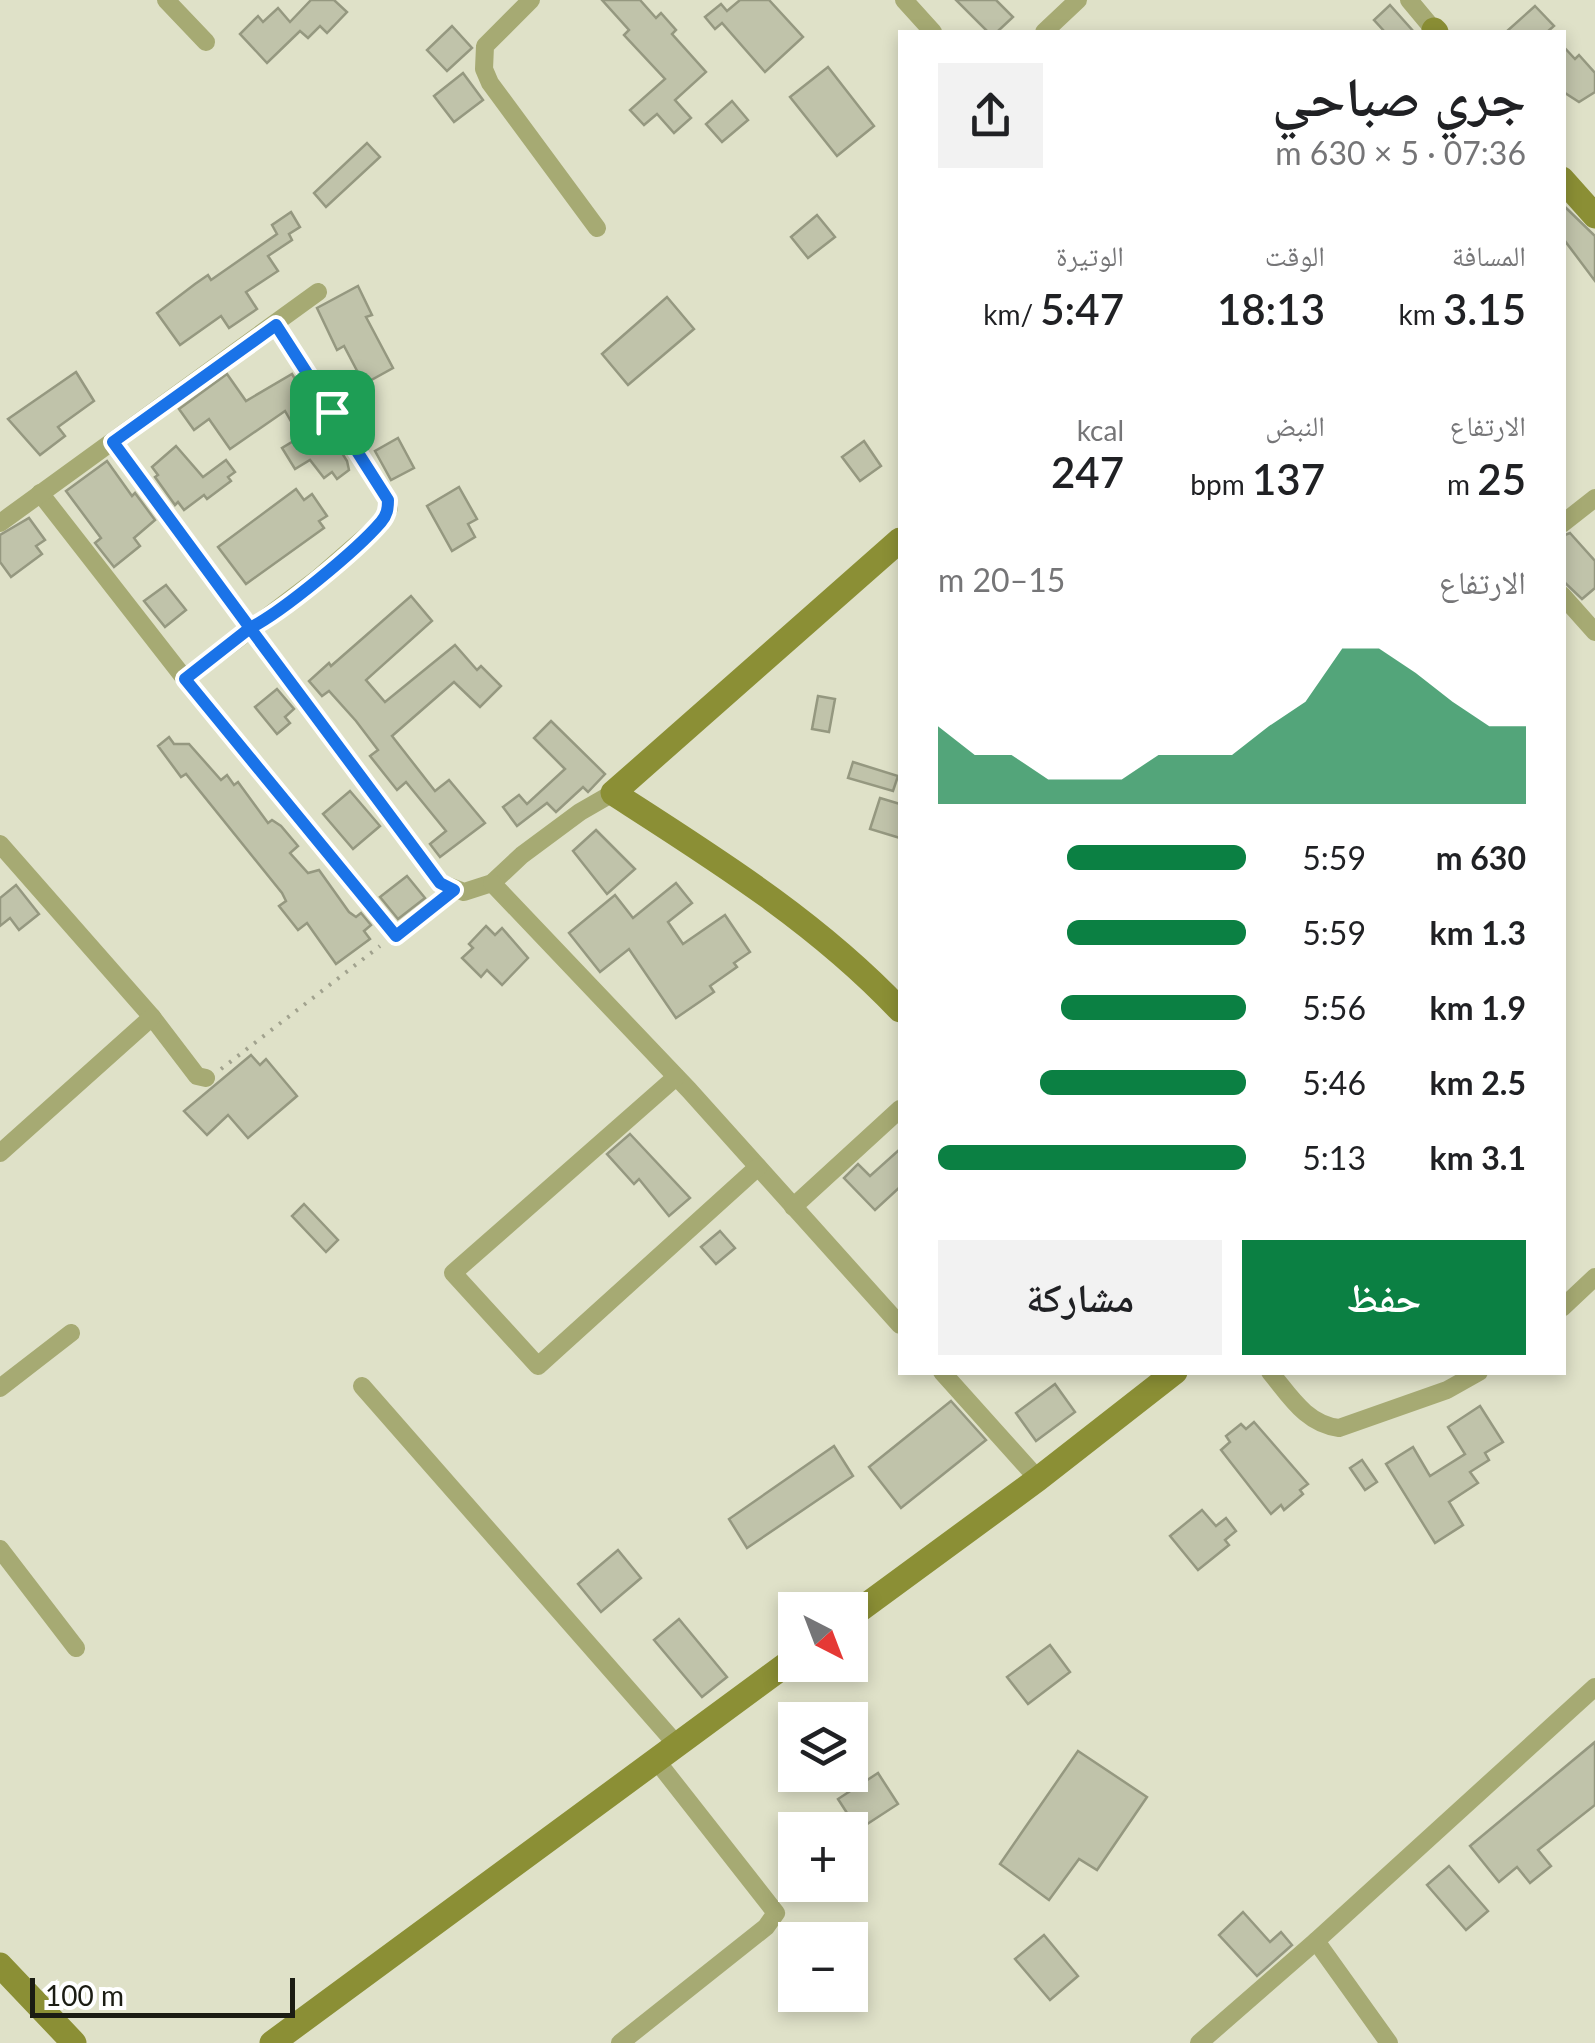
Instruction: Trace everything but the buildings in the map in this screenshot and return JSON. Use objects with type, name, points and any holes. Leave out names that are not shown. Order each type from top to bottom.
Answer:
[{"type":"street","points":[[166,0],[206,42]]},
{"type":"street","points":[[531,0],[485,46],[484,68],[490,82],[597,228]]},
{"type":"street","points":[[904,0],[931,30]]},
{"type":"street","points":[[1046,30],[1078,0]]},
{"type":"street","points":[[1409,0],[1433,30]]},
{"type":"street","points":[[1566,183],[1593,211]]},
{"type":"street","points":[[0,523],[318,292]]},
{"type":"street","points":[[185,679],[318,579],[380,524],[389,508],[388,500],[276,325]]},
{"type":"street","points":[[113,442],[440,883],[454,890],[475,891],[492,884],[580,812],[613,793],[898,542]]},
{"type":"street","points":[[40,493],[185,679],[396,936],[454,890]]},
{"type":"street","points":[[1566,521],[1595,498]]},
{"type":"street","points":[[1566,600],[1595,632]]},
{"type":"street","points":[[613,793],[791,912],[862,970],[898,1008]]},
{"type":"street","points":[[0,844],[152,1017],[197,1076],[206,1078]]},
{"type":"street","points":[[492,884],[676,1077],[898,1323]]},
{"type":"street","points":[[0,1153],[152,1017]]},
{"type":"street","points":[[676,1077],[453,1274],[538,1366],[758,1167]]},
{"type":"street","points":[[794,1206],[898,1111]]},
{"type":"street","points":[[1566,1304],[1595,1277]]},
{"type":"street","points":[[0,1388],[71,1334]]},
{"type":"street","points":[[945,1375],[1038,1479]]},
{"type":"street","points":[[868,1605],[1171,1375]]},
{"type":"street","points":[[1273,1375],[1310,1418],[1323,1426],[1339,1428],[1446,1390],[1474,1375]]},
{"type":"street","points":[[362,1386],[667,1752],[776,1913],[766,1927],[620,2043]]},
{"type":"street","points":[[0,1549],[76,1648]]},
{"type":"street","points":[[272,2043],[778,1670]]},
{"type":"street","points":[[1199,2043],[1595,1687]]},
{"type":"street","points":[[1316,1941],[1390,2043]]},
{"type":"street","points":[[0,1966],[74,2043]]},
{"type":"path","points":[[206,1078],[396,936]]},
{"type":"route","points":[[332,412],[276,325],[113,442],[250,628],[185,679],[396,936],[454,890],[440,883],[250,628],[318,579],[380,524],[389,508],[388,500],[332,412]]}]
